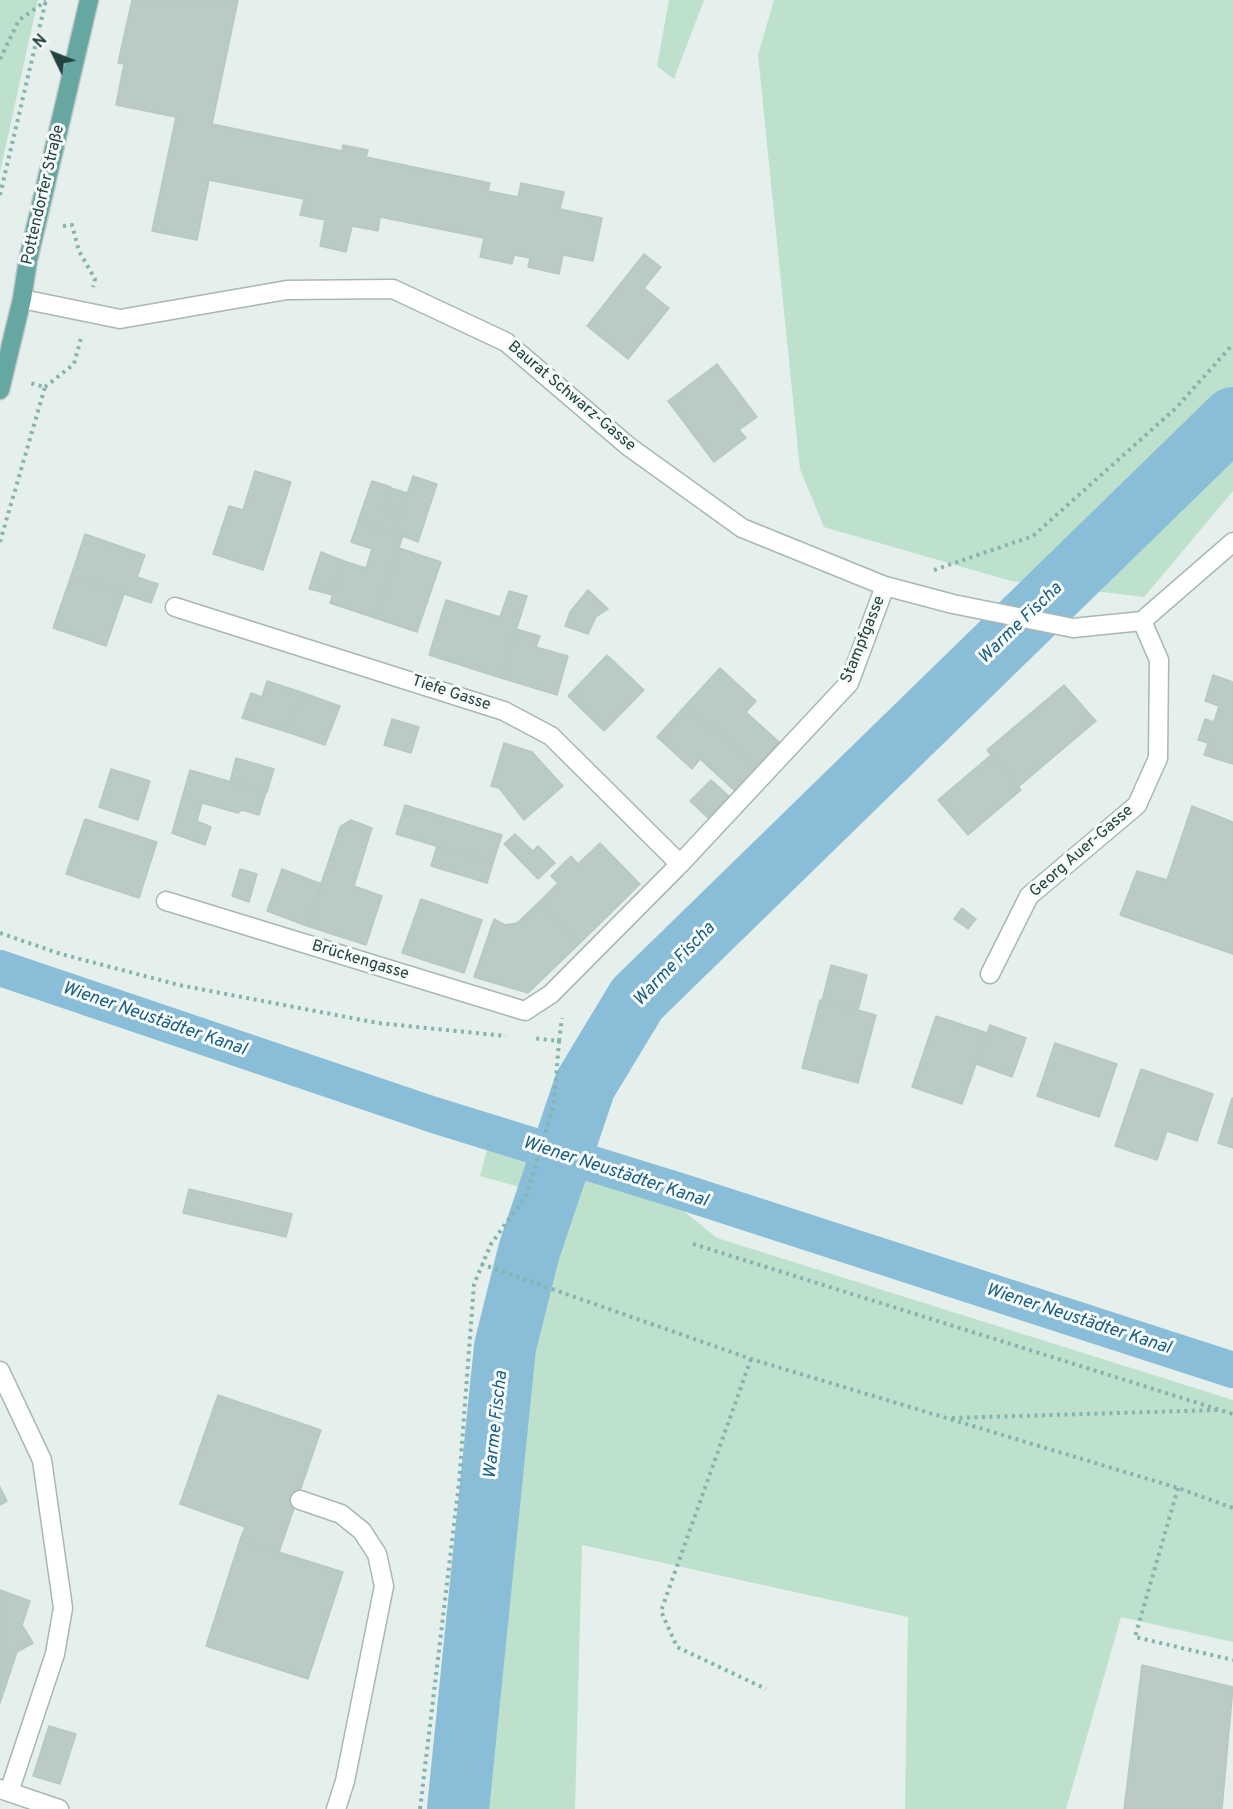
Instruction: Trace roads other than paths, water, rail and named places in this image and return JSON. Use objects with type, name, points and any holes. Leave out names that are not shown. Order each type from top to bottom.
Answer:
[{"type":"main road","name":"Pottendorfer Straße","points":[[2,383],[22,299],[28,260],[89,0]]},
{"type":"street","name":"Baurat Schwarz-Gasse","points":[[22,299],[120,319],[286,290],[393,289],[506,342],[628,446],[742,528],[885,586]]},
{"type":"street","points":[[1142,621],[1233,542]]},
{"type":"street","name":"Stampfgasse","points":[[551,994],[680,864],[849,683],[885,586],[953,604],[1073,628],[1142,621]]},
{"type":"street","name":"Tiefe Gasse","points":[[175,607],[504,711],[551,736],[680,864]]},
{"type":"street","name":"Georg Auer-Gasse","points":[[990,974],[1029,896],[1137,805],[1158,758],[1159,660],[1142,621]]},
{"type":"street","name":"Brückengasse","points":[[166,901],[525,1011],[551,994]]},
{"type":"street","points":[[0,1371],[42,1460],[63,1608],[55,1654],[4,1791],[59,1809]]},
{"type":"street","points":[[300,1500],[341,1514],[362,1531],[377,1554],[384,1586],[345,1781],[336,1809]]},
{"type":"waterway","name":"Warme Fischa","points":[[458,1809],[505,1347],[529,1251],[585,1085],[637,999],[1233,418]]},
{"type":"waterway","name":"Wiener Neustädter Kanal","points":[[0,968],[434,1115],[683,1192],[1233,1370]]}]
